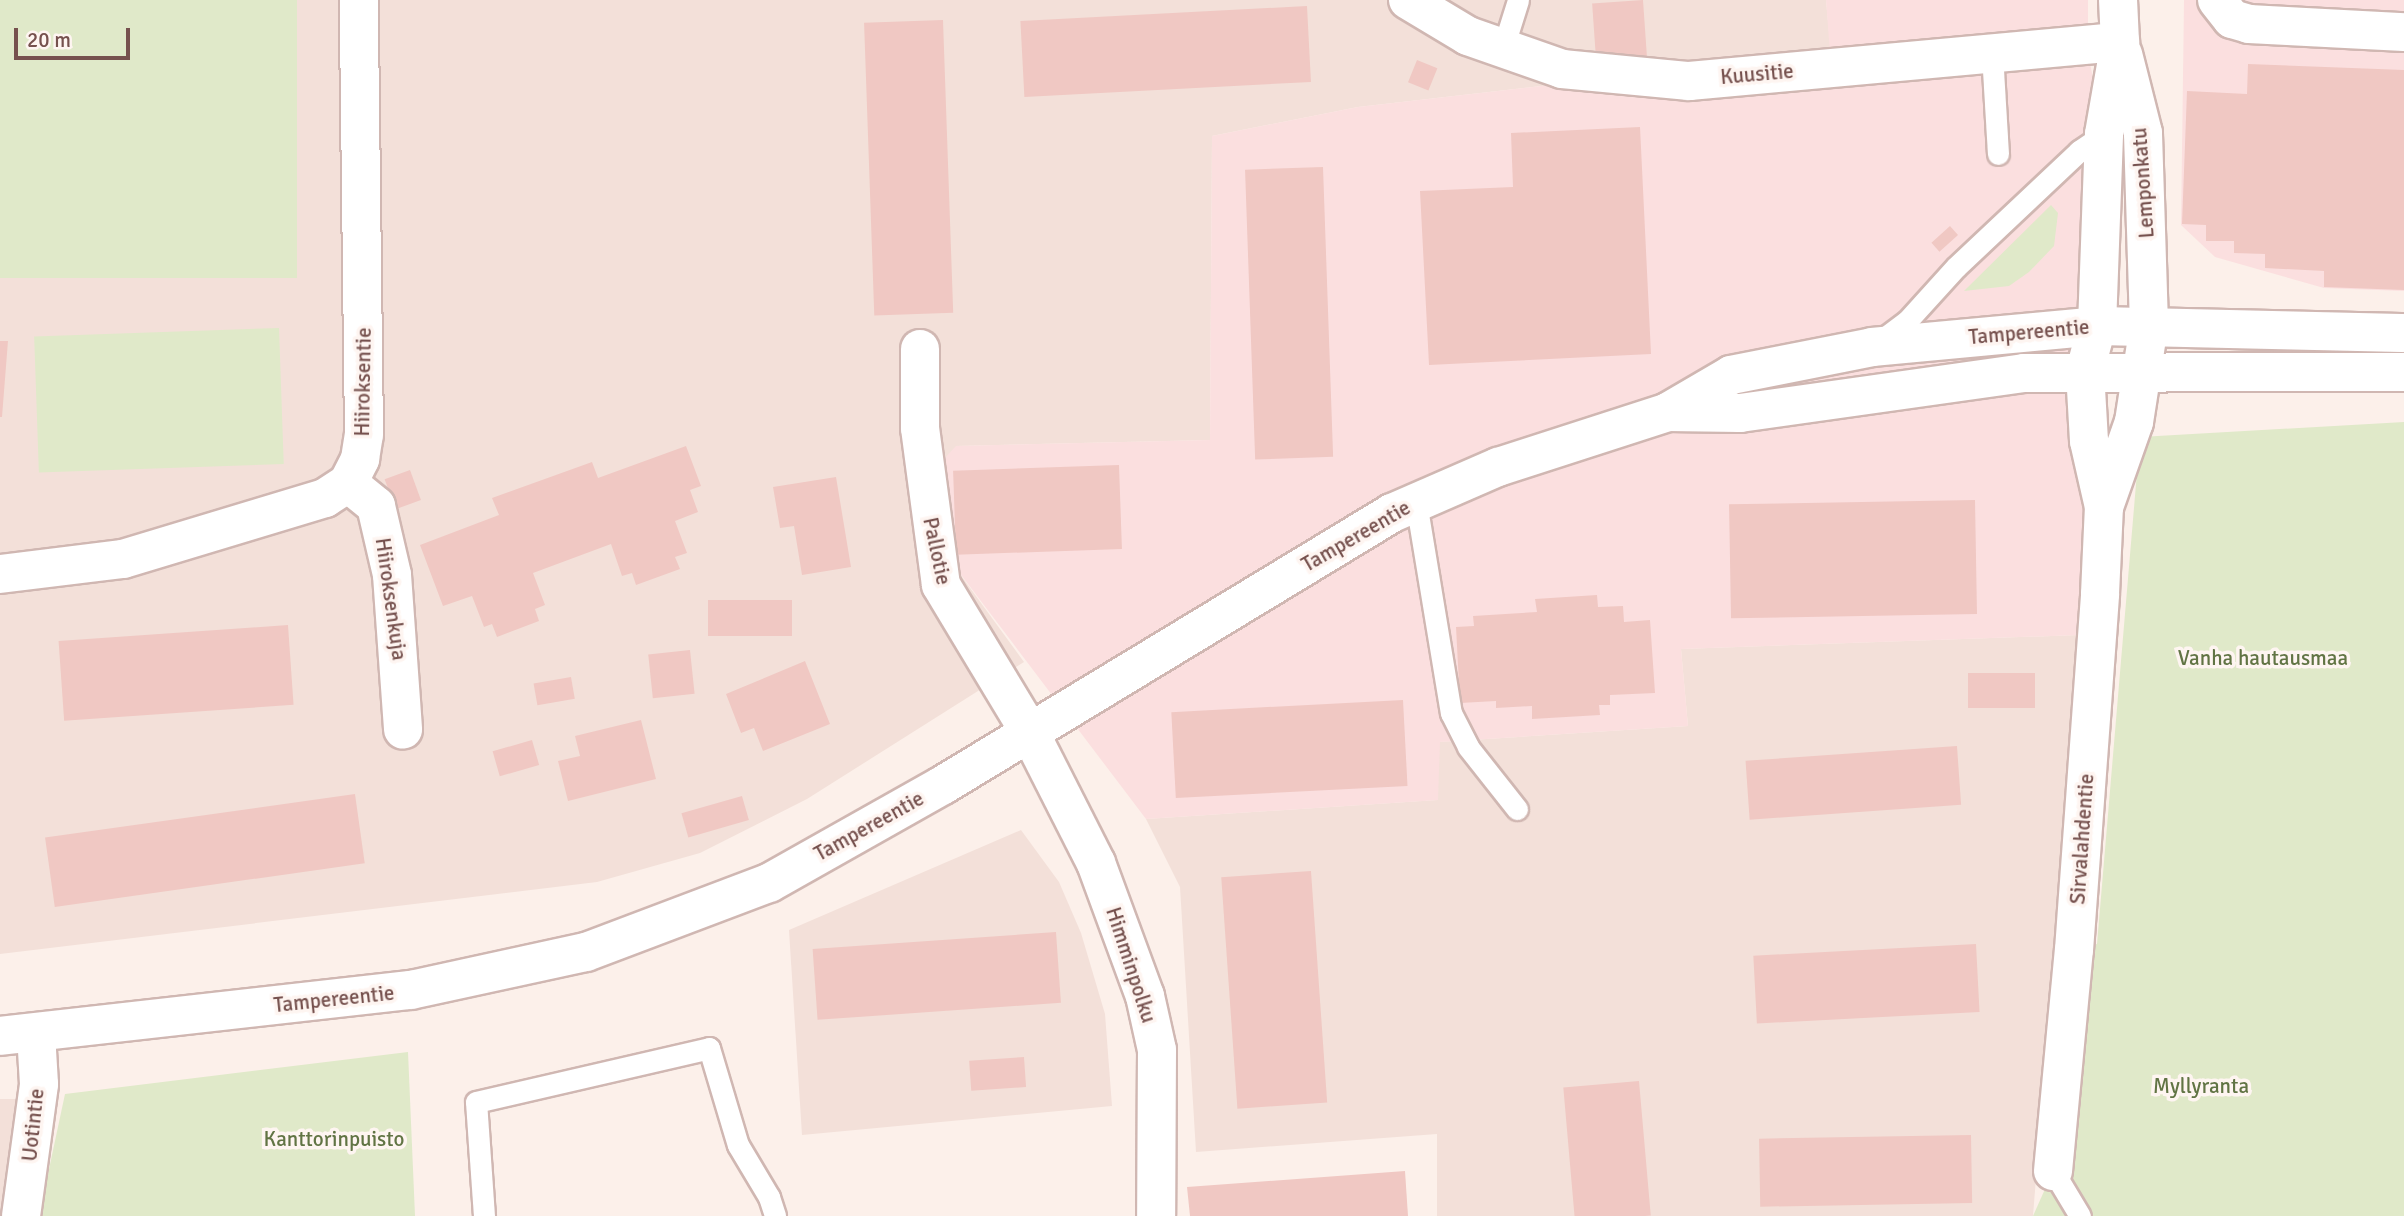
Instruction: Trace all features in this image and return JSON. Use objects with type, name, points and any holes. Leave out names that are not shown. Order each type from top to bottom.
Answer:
[{"type":"street","name":"Hiiroksentie","points":[[348,483],[360,459],[364,423],[359,0]]},
{"type":"street","name":"Kuusitie","points":[[1408,0],[1468,36],[1562,69],[1689,81],[2120,42]]},
{"type":"street","name":"Lemponkatu","points":[[2118,0],[2120,42],[2143,133],[2149,325],[2139,370]]},
{"type":"street","points":[[2217,0],[2232,19],[2249,24],[2404,32]]},
{"type":"street","name":"Lemponkatu","points":[[2085,372],[2097,326],[2104,134],[2120,42]]},
{"type":"street","name":"Tampereentie","points":[[18,1034],[411,990],[586,952],[769,883],[943,785],[1029,731],[1416,502],[1498,467],[1668,412],[1731,375],[1872,347],[2097,326],[2149,325],[2404,333]]},
{"type":"street","name":"Pallotie","points":[[920,349],[920,428],[941,585],[1029,731]]},
{"type":"street","name":"Tampereentie","points":[[1668,412],[1740,413],[2024,373],[2139,370],[2404,372]]},
{"type":"street","name":"Sirvalahdentie","points":[[2053,1171],[2074,950],[2104,507],[2131,433],[2139,370]]},
{"type":"street","name":"Sirvalahdentie","points":[[2085,372],[2088,441],[2104,507]]},
{"type":"street","points":[[0,574],[123,559],[325,498],[348,483]]},
{"type":"street","name":"Hiiroksenkuja","points":[[348,483],[365,493],[376,506],[392,575],[402,730]]},
{"type":"street","name":"Himminpolku","points":[[1029,731],[1096,863],[1145,996],[1158,1063],[1156,1216]]},
{"type":"street","name":"Uotintie","points":[[18,1034],[39,1084],[21,1216]]},
{"type":"lane","points":[[1503,48],[1518,0]]},
{"type":"lane","points":[[1992,53],[1998,154]]},
{"type":"lane","points":[[1872,347],[1907,321],[1956,267],[2104,134]]},
{"type":"lane","points":[[1416,502],[1451,713],[1468,747],[1517,809]]},
{"type":"lane","points":[[484,1216],[476,1102],[709,1048],[738,1145],[769,1197],[775,1216]]},
{"type":"lane","points":[[2053,1171],[2080,1216]]},
{"type":"shaded area","points":[[0,0],[1826,0],[1831,53],[1358,107],[1212,136],[1210,440],[956,446],[949,559],[1024,662],[807,799],[700,853],[597,882],[0,954]]},
{"type":"shaded area","points":[[1826,0],[2088,0],[2088,53],[2104,134],[2079,635],[1681,649],[1688,726],[1440,742],[1438,800],[1146,819],[949,559],[943,460],[956,446],[1210,440],[1212,136],[1358,107],[1830,53]]},
{"type":"shaded area","points":[[2184,0],[2404,0],[2404,291],[2324,288],[2215,257],[2181,225]]},
{"type":"shaded area","points":[[2079,635],[2033,1216],[1437,1216],[1437,1134],[1196,1152],[1180,887],[1146,819],[1437,800],[1439,742],[1688,726],[1681,649]]},
{"type":"shaded area","points":[[1021,830],[1059,882],[1081,933],[1105,1014],[1112,1106],[802,1135],[789,930]]},
{"type":"shaded area","points":[[0,1099],[37,1099],[21,1216],[0,1216]]},
{"type":"green space","points":[[0,0],[297,0],[297,278],[0,278]]},
{"type":"green space","points":[[2051,205],[2058,213],[2054,246],[2029,272],[2009,286],[1964,291]]},
{"type":"green space","points":[[279,328],[284,464],[39,472],[34,337]]},
{"type":"green space","points":[[2404,422],[2404,1216],[2033,1216],[2053,1171],[2074,950],[2097,944],[2140,437]]},
{"type":"green space","name":"Kanttorinpuisto","points":[[408,1052],[415,1216],[39,1216],[65,1094]]},
{"type":"building","points":[[1643,0],[1647,58],[1596,61],[1592,4]]},
{"type":"building","points":[[1307,6],[1311,82],[1024,97],[1020,21]]},
{"type":"building","points":[[943,20],[953,313],[874,316],[864,23]]},
{"type":"building","points":[[1417,60],[1437,68],[1428,90],[1408,82]]},
{"type":"building","points":[[2248,64],[2404,70],[2404,290],[2324,287],[2324,271],[2265,268],[2265,254],[2234,253],[2234,241],[2206,241],[2206,225],[2182,224],[2187,91],[2247,94]]},
{"type":"building","points":[[1640,127],[1651,354],[1429,365],[1420,191],[1513,187],[1511,133]]},
{"type":"building","points":[[1323,167],[1333,457],[1255,460],[1245,170]]},
{"type":"building","points":[[1950,226],[1958,235],[1939,252],[1931,243]]},
{"type":"building","points":[[0,341],[8,341],[2,417],[0,417]]},
{"type":"building","points":[[686,446],[701,486],[690,490],[698,512],[675,521],[687,553],[675,557],[680,569],[636,585],[632,573],[622,576],[611,544],[533,573],[545,605],[535,609],[539,621],[497,637],[492,624],[484,627],[472,596],[443,606],[420,545],[499,515],[492,498],[592,462],[598,478]]},
{"type":"building","points":[[1119,465],[1122,549],[956,555],[953,471]]},
{"type":"building","points":[[410,470],[421,500],[396,509],[385,479]]},
{"type":"building","points":[[836,477],[851,567],[802,575],[794,526],[780,528],[773,487]]},
{"type":"building","points":[[1975,500],[1977,614],[1731,618],[1729,504]]},
{"type":"building","points":[[1597,595],[1598,607],[1623,606],[1624,622],[1650,620],[1655,693],[1610,695],[1610,705],[1599,705],[1600,715],[1532,719],[1532,706],[1496,708],[1496,701],[1460,703],[1456,627],[1474,626],[1473,616],[1537,612],[1535,599]]},
{"type":"building","points":[[708,600],[792,600],[792,636],[708,636]]},
{"type":"building","points":[[288,625],[294,705],[64,721],[59,641]]},
{"type":"building","points":[[690,650],[695,694],[653,698],[648,654]]},
{"type":"building","points":[[805,661],[830,724],[763,751],[754,728],[741,733],[726,694]]},
{"type":"building","points":[[1968,673],[2035,673],[2035,708],[1968,708]]},
{"type":"building","points":[[571,677],[575,699],[537,705],[534,684]]},
{"type":"building","points":[[1403,700],[1408,786],[1176,798],[1171,712]]},
{"type":"building","points":[[641,720],[656,779],[568,801],[558,761],[580,756],[575,736]]},
{"type":"building","points":[[532,740],[539,765],[500,776],[493,751]]},
{"type":"building","points":[[1957,746],[1961,805],[1750,820],[1746,761]]},
{"type":"building","points":[[355,794],[365,863],[55,907],[45,838]]},
{"type":"building","points":[[742,796],[749,820],[688,837],[681,813]]},
{"type":"building","points":[[1311,871],[1327,1102],[1237,1109],[1221,877]]},
{"type":"building","points":[[1056,932],[1061,1003],[818,1020],[813,949]]},
{"type":"building","points":[[1976,944],[1980,1012],[1757,1024],[1753,956]]},
{"type":"building","points":[[1024,1057],[1026,1087],[971,1091],[969,1061]]},
{"type":"building","points":[[1639,1081],[1651,1215],[1575,1216],[1563,1088]]},
{"type":"building","points":[[1971,1135],[1972,1203],[1760,1207],[1759,1139]]},
{"type":"building","points":[[1405,1171],[1408,1216],[1190,1216],[1187,1187]]},
{"type":"park label","name":"Vanha hautausmaa","points":[[2263,658]]},
{"type":"park label","name":"Myllyranta","points":[[2201,1086]]}]
